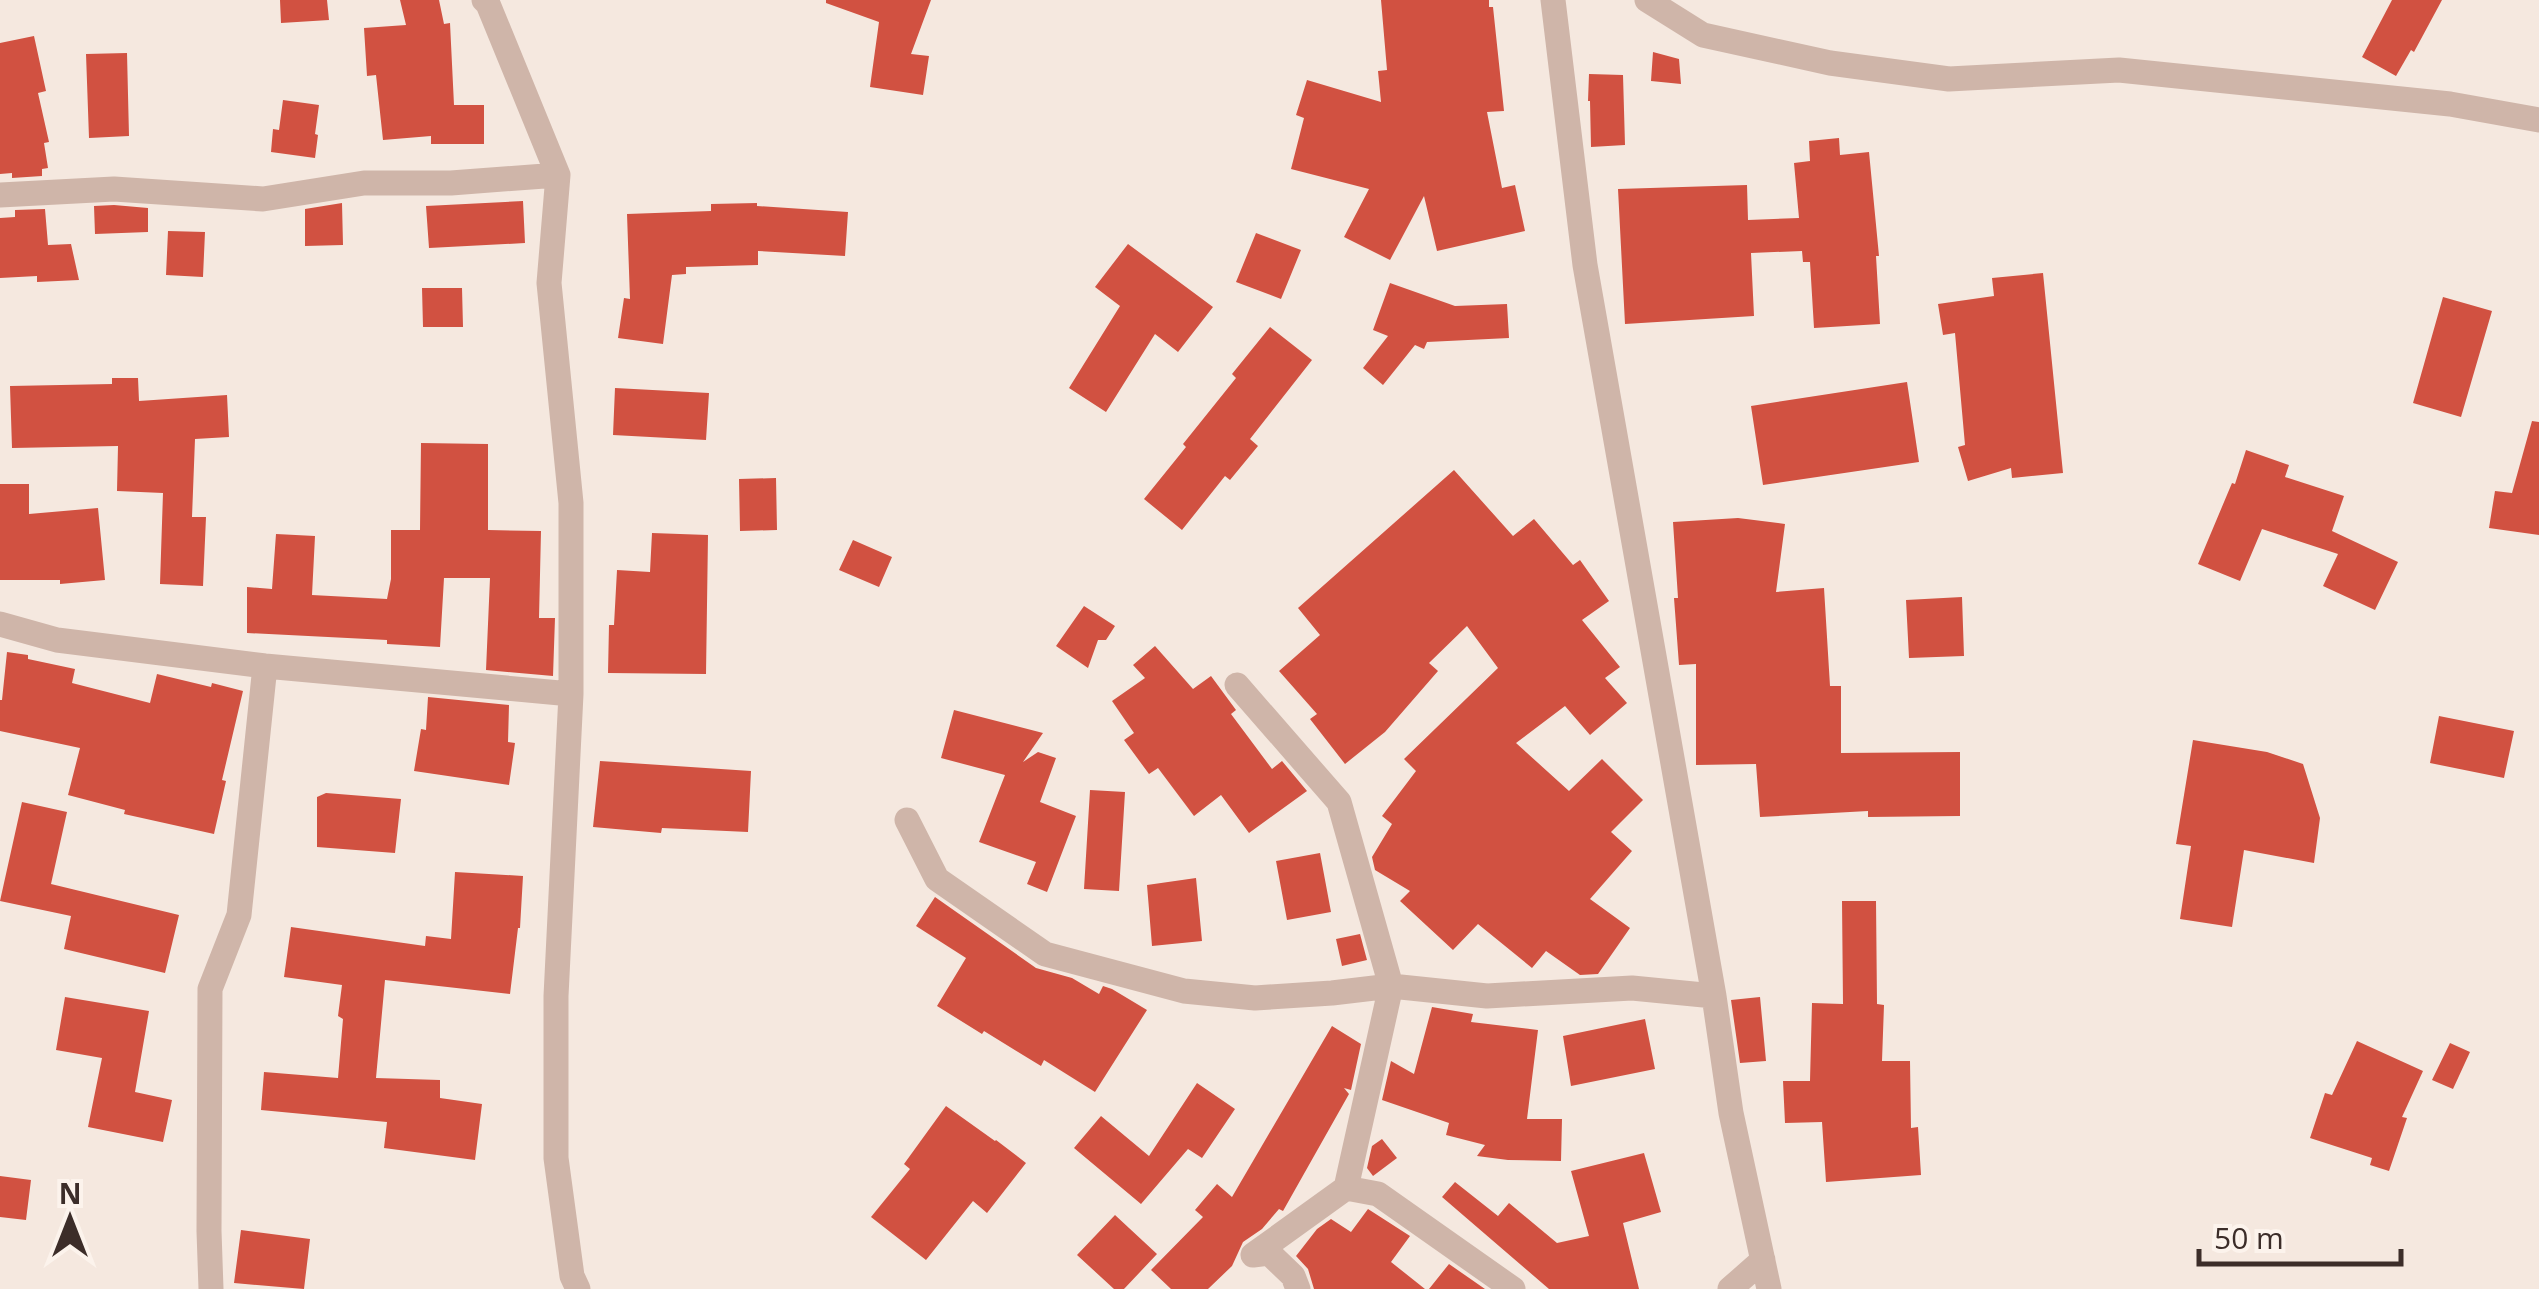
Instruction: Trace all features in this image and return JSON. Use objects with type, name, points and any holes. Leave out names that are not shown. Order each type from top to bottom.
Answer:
[{"type":"street","points":[[484,0],[558,175],[549,283],[572,503],[571,694],[556,996],[556,1158],[572,1276],[578,1289]]},
{"type":"street","points":[[1554,0],[1585,266],[1714,996],[1730,1113],[1770,1289]]},
{"type":"street","points":[[1647,0],[1703,35],[1830,63],[1949,78],[2119,70],[2450,104],[2539,120]]},
{"type":"street","points":[[0,194],[114,188],[263,199],[364,183],[451,183],[558,175]]},
{"type":"street","points":[[0,624],[57,640],[265,666],[571,694]]},
{"type":"street","points":[[211,1289],[210,989],[238,915],[265,666]]},
{"type":"street","points":[[1238,685],[1339,802],[1391,986],[1346,1188],[1254,1255],[1269,1254],[1293,1276],[1298,1289]]},
{"type":"street","points":[[907,820],[936,879],[1046,954],[1184,991],[1255,998],[1391,986],[1487,996],[1632,988],[1714,996]]},
{"type":"street","points":[[1346,1188],[1378,1194],[1512,1289]]},
{"type":"street","points":[[1730,1289],[1763,1260]]},
{"type":"building","points":[[280,0],[327,0],[329,20],[281,23]]},
{"type":"building","points":[[400,0],[439,0],[444,24],[450,23],[454,105],[484,105],[484,144],[431,144],[431,136],[383,140],[376,75],[367,76],[364,28],[406,25]]},
{"type":"building","points":[[826,0],[931,0],[911,54],[929,56],[923,95],[870,87],[879,22]]},
{"type":"building","points":[[1381,0],[1489,0],[1489,7],[1493,7],[1504,111],[1487,112],[1502,188],[1515,185],[1525,231],[1437,251],[1424,196],[1390,260],[1344,237],[1369,189],[1291,169],[1304,118],[1296,115],[1307,80],[1381,102],[1378,71],[1387,70]]},
{"type":"building","points":[[2392,0],[2442,0],[2396,76],[2362,57]]},
{"type":"building","points":[[34,36],[46,91],[38,93],[49,142],[44,143],[48,168],[42,169],[42,176],[12,178],[12,173],[0,174],[0,43]]},
{"type":"building","points":[[1653,52],[1679,59],[1681,84],[1651,81]]},
{"type":"building","points":[[127,53],[129,136],[89,138],[86,54]]},
{"type":"building","points":[[1589,74],[1623,75],[1625,145],[1591,147]]},
{"type":"building","points":[[283,100],[319,105],[315,158],[271,152],[273,129],[279,130]]},
{"type":"building","points":[[1839,138],[1840,155],[1869,152],[1879,256],[1880,324],[1814,328],[1810,262],[1803,262],[1802,251],[1751,253],[1754,316],[1625,324],[1618,189],[1747,185],[1748,220],[1799,218],[1794,163],[1810,161],[1809,141]]},
{"type":"building","points":[[523,201],[525,243],[429,248],[426,206]]},
{"type":"building","points":[[342,203],[343,245],[305,246],[305,209]]},
{"type":"building","points":[[757,203],[848,212],[845,256],[758,251],[758,265],[686,267],[686,274],[672,275],[663,344],[618,338],[624,298],[630,299],[627,214],[711,211],[711,204]]},
{"type":"building","points":[[94,206],[148,208],[148,232],[95,234]]},
{"type":"building","points":[[45,209],[48,245],[71,244],[79,280],[37,282],[37,276],[0,278],[0,218],[15,217],[15,210]]},
{"type":"building","points":[[168,231],[205,232],[203,277],[166,275]]},
{"type":"building","points":[[1256,233],[1301,250],[1281,299],[1236,282]]},
{"type":"building","points":[[1128,244],[1213,307],[1178,352],[1155,334],[1106,412],[1069,388],[1120,306],[1095,287]]},
{"type":"building","points":[[2043,273],[2063,473],[2012,478],[2011,468],[1968,481],[1958,447],[1965,445],[1955,333],[1943,335],[1938,304],[1994,296],[1992,278]]},
{"type":"building","points":[[1390,283],[1455,306],[1507,304],[1509,338],[1427,342],[1424,349],[1415,345],[1383,385],[1363,368],[1388,336],[1373,330]]},
{"type":"building","points":[[422,288],[462,288],[463,327],[423,327]]},
{"type":"building","points":[[2443,297],[2492,311],[2461,417],[2413,403]]},
{"type":"building","points":[[1270,327],[1312,360],[1250,439],[1258,446],[1230,480],[1225,476],[1182,530],[1144,499],[1186,447],[1183,444],[1236,378],[1232,374]]},
{"type":"building","points":[[112,378],[138,378],[139,401],[227,395],[229,437],[195,439],[192,517],[206,517],[203,586],[160,584],[163,493],[117,491],[118,446],[12,448],[10,386],[112,384]]},
{"type":"building","points":[[1907,382],[1919,462],[1763,485],[1751,406]]},
{"type":"building","points":[[615,388],[709,393],[706,440],[613,435]]},
{"type":"building","points":[[2532,421],[2539,422],[2539,535],[2489,528],[2495,491],[2512,493]]},
{"type":"building","points":[[421,443],[488,444],[488,530],[541,531],[539,618],[555,618],[553,676],[486,670],[490,578],[444,578],[440,647],[387,644],[387,640],[247,633],[247,587],[272,589],[276,534],[315,536],[312,595],[387,599],[391,530],[420,530]]},
{"type":"building","points":[[2246,450],[2289,465],[2285,477],[2344,496],[2332,531],[2398,562],[2375,610],[2323,586],[2338,554],[2262,529],[2240,581],[2198,564],[2232,483],[2235,484]]},
{"type":"building","points":[[1454,470],[1513,536],[1534,519],[1573,565],[1580,560],[1609,601],[1582,620],[1620,667],[1605,678],[1627,703],[1590,735],[1565,706],[1516,743],[1569,791],[1602,759],[1643,800],[1611,832],[1632,851],[1590,899],[1630,928],[1598,974],[1580,975],[1546,951],[1532,968],[1478,924],[1453,950],[1400,901],[1410,891],[1375,870],[1372,857],[1392,824],[1382,816],[1416,771],[1404,759],[1498,668],[1467,626],[1429,663],[1438,671],[1385,732],[1345,764],[1310,719],[1317,714],[1279,671],[1320,635],[1298,608]]},
{"type":"building","points":[[776,478],[777,530],[740,531],[739,479]]},
{"type":"building","points":[[0,484],[29,484],[29,514],[98,508],[105,580],[60,584],[60,580],[0,580]]},
{"type":"building","points":[[1738,518],[1785,524],[1776,592],[1824,588],[1830,686],[1841,686],[1841,753],[1960,752],[1960,816],[1868,817],[1868,811],[1760,817],[1756,764],[1696,765],[1696,664],[1679,665],[1673,522]]},
{"type":"building","points":[[652,533],[708,535],[706,674],[608,673],[609,625],[614,625],[617,570],[650,572]]},
{"type":"building","points":[[853,540],[892,557],[879,587],[839,570]]},
{"type":"building","points":[[1962,597],[1964,656],[1909,658],[1906,600]]},
{"type":"building","points":[[1084,606],[1115,626],[1106,640],[1098,640],[1088,668],[1056,646]]},
{"type":"building","points":[[1155,646],[1193,689],[1211,676],[1236,710],[1231,714],[1272,769],[1282,761],[1307,791],[1249,833],[1221,795],[1194,816],[1158,768],[1149,774],[1124,740],[1134,733],[1112,701],[1145,678],[1133,665]]},
{"type":"building","points":[[7,652],[75,669],[72,683],[150,703],[157,674],[243,691],[214,834],[124,814],[125,810],[68,795],[80,748],[0,731]]},
{"type":"building","points":[[428,697],[509,705],[508,742],[515,743],[509,785],[414,771],[421,729],[426,730]]},
{"type":"building","points":[[954,710],[1043,733],[1023,762],[1038,752],[1056,758],[1040,802],[1076,816],[1047,892],[1027,884],[1036,862],[979,842],[1005,775],[941,758]]},
{"type":"building","points":[[2439,716],[2514,731],[2504,778],[2430,763]]},
{"type":"building","points":[[2193,740],[2267,752],[2303,764],[2320,818],[2314,863],[2244,850],[2232,927],[2180,919],[2191,846],[2176,844]]},
{"type":"building","points":[[600,761],[751,771],[748,832],[662,828],[661,833],[593,827]]},
{"type":"building","points":[[1090,790],[1125,792],[1119,891],[1084,889]]},
{"type":"building","points":[[326,793],[401,799],[395,853],[317,847],[317,797]]},
{"type":"building","points":[[22,802],[67,812],[51,884],[179,915],[165,973],[64,949],[71,916],[0,901]]},
{"type":"building","points":[[1320,853],[1331,912],[1287,920],[1276,861]]},
{"type":"building","points":[[455,872],[523,876],[510,994],[385,980],[376,1078],[440,1080],[440,1098],[482,1104],[475,1160],[384,1148],[387,1122],[261,1110],[264,1072],[338,1078],[342,985],[284,977],[291,927],[425,946],[426,936],[451,939]]},
{"type":"building","points":[[1196,878],[1202,941],[1152,946],[1147,885]]},
{"type":"building","points":[[935,897],[1036,968],[1072,978],[1099,994],[1103,986],[1112,989],[1147,1010],[1095,1092],[1044,1060],[1041,1066],[937,1006],[966,958],[916,926]]},
{"type":"building","points":[[1842,901],[1876,901],[1877,1004],[1884,1005],[1882,1061],[1910,1061],[1911,1128],[1918,1127],[1921,1175],[1826,1182],[1822,1122],[1785,1123],[1783,1081],[1810,1081],[1812,1003],[1843,1004]]},
{"type":"building","points":[[1360,934],[1367,960],[1342,966],[1336,939]]},
{"type":"building","points":[[65,997],[149,1011],[135,1092],[172,1100],[163,1142],[88,1127],[102,1058],[56,1050]]},
{"type":"building","points":[[1760,997],[1766,1061],[1740,1063],[1731,1000]]},
{"type":"building","points":[[1432,1007],[1473,1014],[1471,1022],[1538,1030],[1527,1119],[1562,1119],[1561,1161],[1477,1156],[1485,1145],[1446,1135],[1449,1123],[1382,1100],[1391,1061],[1414,1074]]},
{"type":"building","points":[[1645,1019],[1655,1069],[1571,1086],[1563,1036]]},
{"type":"building","points":[[1332,1026],[1361,1044],[1351,1090],[1344,1088],[1349,1094],[1283,1211],[1279,1209],[1262,1229],[1243,1242],[1232,1266],[1208,1289],[1171,1289],[1151,1270],[1203,1217],[1195,1210],[1217,1184],[1232,1197]]},
{"type":"building","points":[[2357,1041],[2423,1071],[2402,1117],[2407,1118],[2389,1171],[2370,1165],[2372,1158],[2310,1138],[2325,1093],[2332,1095]]},
{"type":"building","points":[[2450,1043],[2470,1052],[2453,1089],[2432,1080]]},
{"type":"building","points":[[1197,1083],[1235,1109],[1202,1158],[1188,1149],[1141,1204],[1074,1148],[1101,1116],[1149,1156]]},
{"type":"building","points":[[946,1106],[1026,1163],[987,1213],[973,1201],[926,1260],[871,1217],[910,1169],[904,1164]]},
{"type":"building","points":[[1382,1139],[1397,1158],[1373,1176],[1367,1168],[1372,1146]]},
{"type":"building","points":[[1644,1153],[1661,1212],[1623,1223],[1639,1289],[1549,1289],[1442,1197],[1455,1182],[1498,1216],[1509,1203],[1557,1243],[1589,1236],[1571,1171]]},
{"type":"building","points":[[0,1176],[31,1180],[26,1220],[0,1217]]},
{"type":"building","points":[[1368,1209],[1410,1236],[1391,1262],[1425,1289],[1314,1289],[1308,1269],[1296,1256],[1317,1229],[1331,1219],[1351,1232]]},
{"type":"building","points":[[1115,1215],[1157,1254],[1124,1289],[1114,1289],[1077,1255]]},
{"type":"building","points":[[241,1230],[310,1239],[304,1289],[234,1283]]},
{"type":"building","points":[[1449,1264],[1485,1289],[1429,1289]]}]
